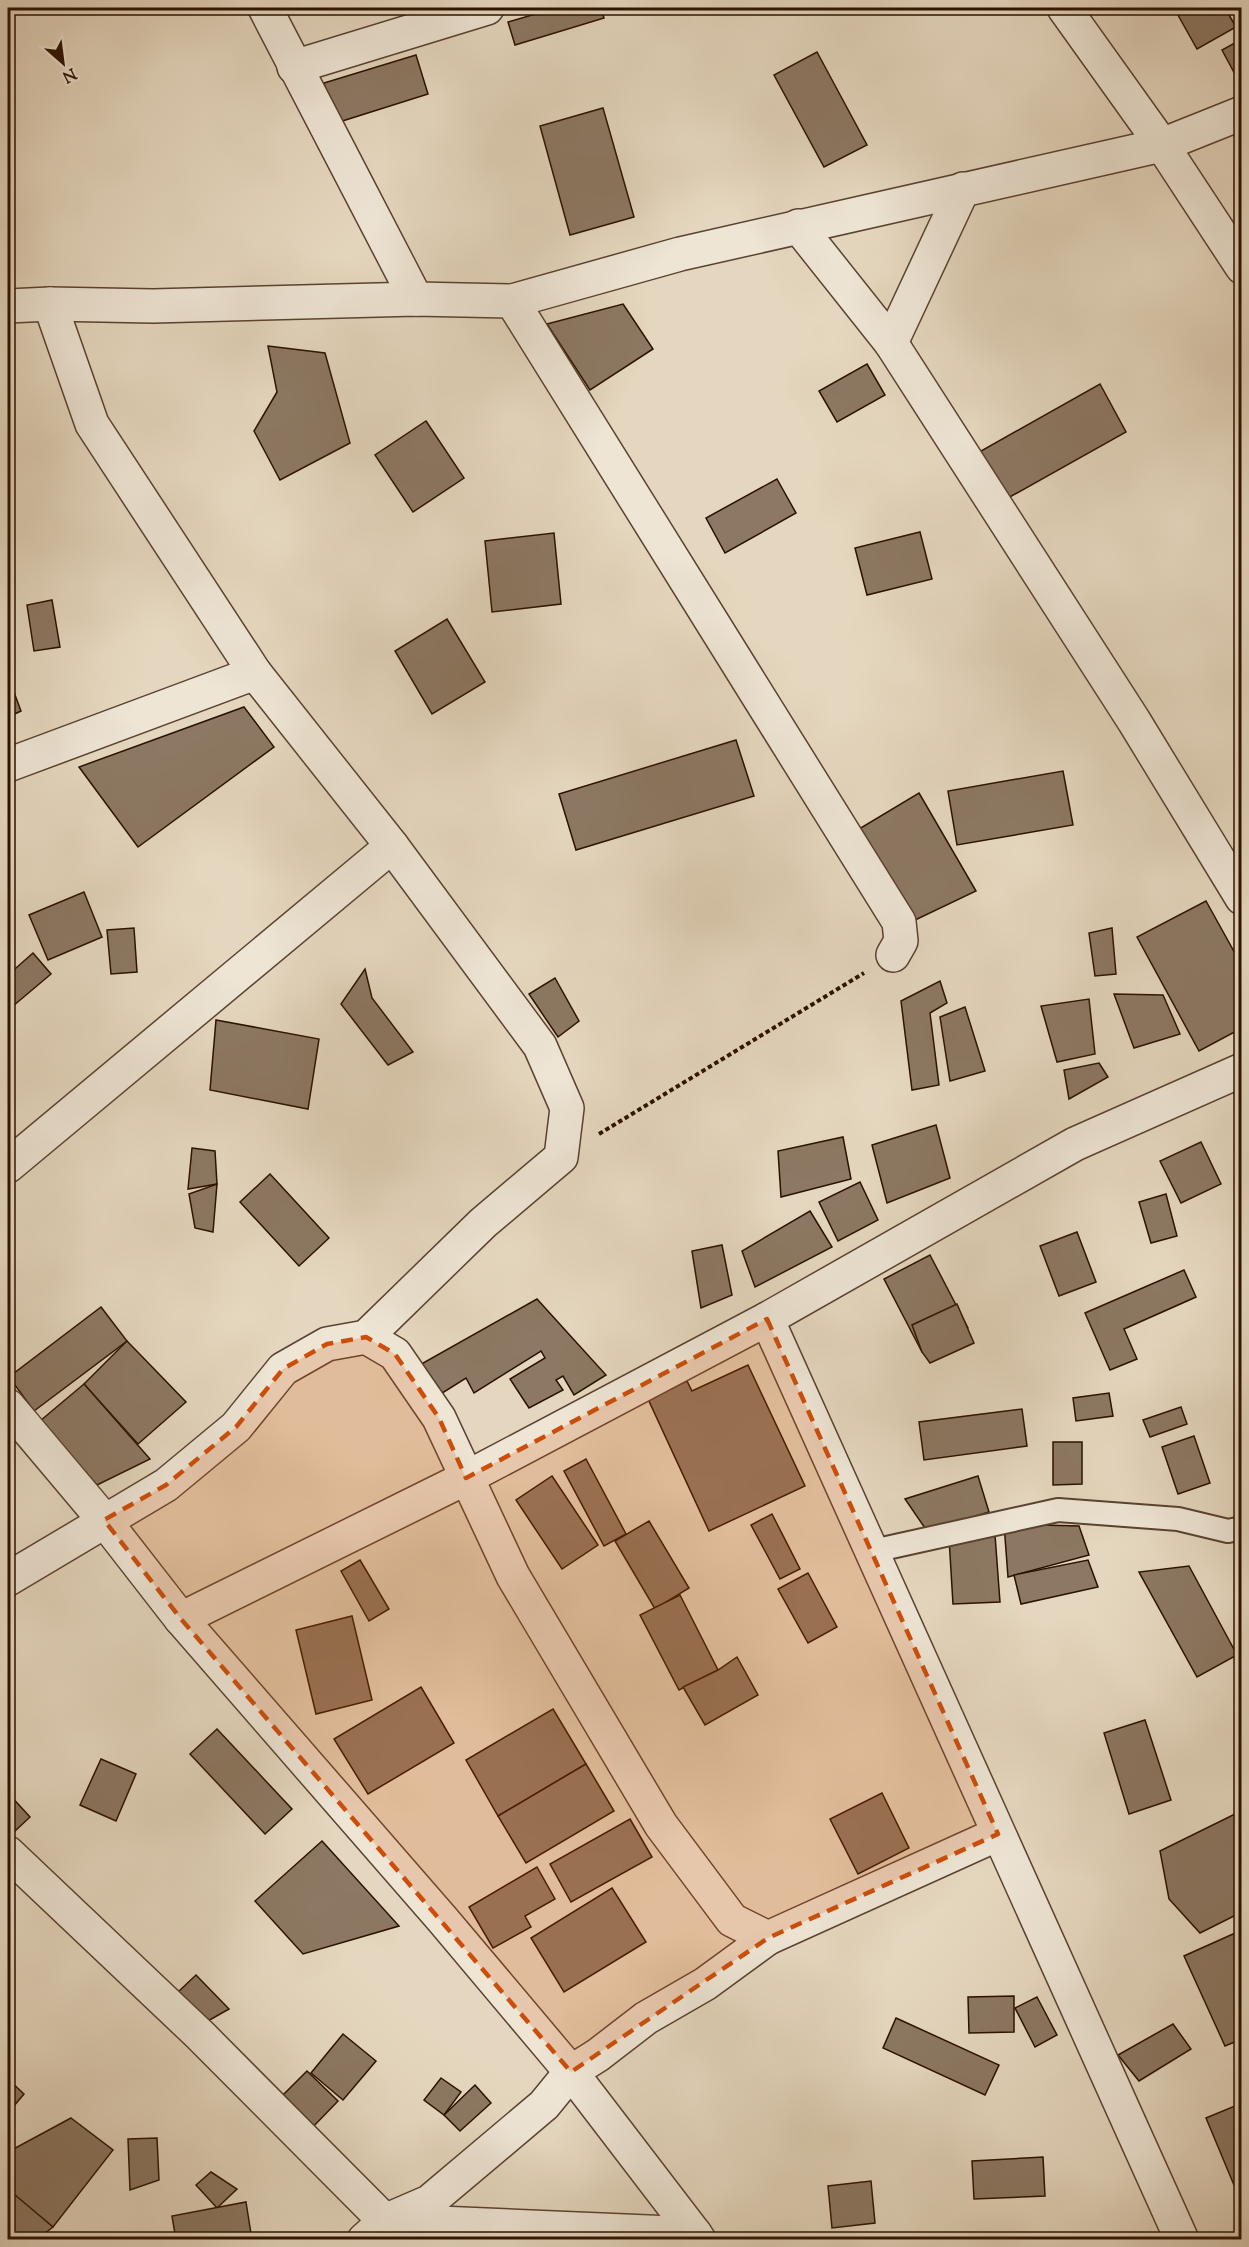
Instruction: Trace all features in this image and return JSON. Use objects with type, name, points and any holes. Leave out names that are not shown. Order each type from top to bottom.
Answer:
[{"type":"street","points":[[265,8],[416,299]]},
{"type":"street","points":[[294,67],[487,8]]},
{"type":"street","points":[[1064,8],[1162,144],[1242,267]]},
{"type":"street","points":[[8,306],[50,304],[153,306],[416,299],[512,301],[680,254],[1162,144],[1242,113]]},
{"type":"street","points":[[891,342],[963,189]]},
{"type":"street","points":[[798,226],[891,342],[1134,721],[1242,898]]},
{"type":"street","points":[[512,301],[899,922],[901,941],[893,955]]},
{"type":"street","points":[[8,1579],[166,1485],[236,1427],[284,1369],[327,1344],[366,1336],[483,1223],[561,1157],[567,1108],[540,1046],[392,846],[255,673],[92,424],[50,304]]},
{"type":"street","points":[[8,765],[255,673]]},
{"type":"street","points":[[8,1166],[392,846]]},
{"type":"street","points":[[181,1619],[466,1478],[767,1319],[1075,1144],[1242,1070]]},
{"type":"street","points":[[767,1319],[1182,2240]]},
{"type":"street","points":[[366,1336],[395,1353],[439,1418],[513,1576],[662,1826],[732,1920],[768,1938]]},
{"type":"street","points":[[8,1406],[104,1520],[181,1619],[443,1920],[571,2072],[697,2237]]},
{"type":"street","points":[[375,2230],[429,2202],[544,2105],[571,2072],[598,2055],[646,2018],[705,1984],[768,1938],[998,1834]]},
{"type":"street","points":[[8,1853],[200,2035],[375,2230],[697,2237]]},
{"type":"lane","points":[[873,1551],[1058,1510],[1178,1519],[1228,1531],[1242,1528]]},
{"type":"path","points":[[561,1157],[893,955]]},
{"type":"highlighted area","points":[[767,1319],[998,1834],[768,1938],[571,2072],[181,1619],[104,1520],[166,1485],[236,1427],[283,1369],[327,1344],[366,1337],[395,1354],[439,1418],[466,1478]]},
{"type":"building","points":[[556,8],[601,8],[604,18],[515,45],[508,22]]},
{"type":"building","points":[[750,8],[774,8],[752,14]]},
{"type":"building","points":[[1174,8],[1225,8],[1236,27],[1197,49]]},
{"type":"building","points":[[1242,39],[1242,75],[1237,78],[1222,50]]},
{"type":"building","points":[[817,52],[867,145],[824,167],[774,75]]},
{"type":"building","points":[[416,55],[428,94],[336,123],[324,83]]},
{"type":"building","points":[[603,108],[634,217],[570,235],[540,126]]},
{"type":"building","points":[[623,304],[653,349],[590,390],[547,324]]},
{"type":"building","points":[[268,346],[325,353],[350,443],[280,480],[254,431],[277,392]]},
{"type":"building","points":[[867,364],[885,395],[837,422],[819,391]]},
{"type":"building","points":[[1100,384],[1126,432],[1001,502],[974,455]]},
{"type":"building","points":[[426,421],[464,478],[413,512],[375,455]]},
{"type":"building","points":[[777,479],[796,513],[725,553],[706,518]]},
{"type":"building","points":[[920,532],[932,579],[867,595],[855,548]]},
{"type":"building","points":[[554,533],[561,604],[492,612],[485,541]]},
{"type":"building","points":[[52,600],[60,647],[34,651],[27,605]]},
{"type":"building","points":[[447,619],[485,682],[432,714],[395,651]]},
{"type":"building","points":[[8,676],[21,711],[8,717]]},
{"type":"building","points":[[244,707],[274,747],[138,847],[79,767]]},
{"type":"building","points":[[736,740],[754,796],[576,850],[559,794]]},
{"type":"building","points":[[1063,771],[1073,825],[957,845],[948,791]]},
{"type":"building","points":[[919,793],[976,891],[911,922],[859,829]]},
{"type":"building","points":[[84,892],[102,937],[48,960],[29,915]]},
{"type":"building","points":[[1206,901],[1242,966],[1242,1028],[1199,1051],[1137,937]]},
{"type":"building","points":[[134,928],[137,972],[111,974],[107,930]]},
{"type":"building","points":[[1112,928],[1116,974],[1095,976],[1089,933]]},
{"type":"building","points":[[33,953],[51,974],[13,1006],[8,1000],[8,975]]},
{"type":"building","points":[[365,969],[372,998],[413,1052],[388,1065],[341,1004]]},
{"type":"building","points":[[555,978],[579,1021],[558,1037],[529,994]]},
{"type":"building","points":[[940,981],[947,1003],[930,1013],[939,1085],[912,1090],[901,1001]]},
{"type":"building","points":[[1114,994],[1163,995],[1180,1034],[1134,1048]]},
{"type":"building","points":[[1089,999],[1095,1054],[1057,1062],[1041,1006]]},
{"type":"building","points":[[965,1007],[985,1071],[950,1081],[940,1017]]},
{"type":"building","points":[[216,1020],[319,1039],[308,1109],[210,1090]]},
{"type":"building","points":[[1099,1063],[1108,1077],[1069,1099],[1064,1070]]},
{"type":"building","points":[[936,1125],[950,1178],[887,1203],[872,1145]]},
{"type":"building","points":[[843,1137],[851,1179],[781,1197],[778,1151]]},
{"type":"building","points":[[1201,1142],[1221,1184],[1181,1203],[1160,1161]]},
{"type":"building","points":[[192,1148],[215,1151],[217,1184],[188,1189]]},
{"type":"building","points":[[270,1174],[329,1238],[299,1266],[240,1202]]},
{"type":"building","points":[[860,1182],[878,1220],[838,1241],[819,1202]]},
{"type":"building","points":[[217,1184],[213,1232],[195,1228],[189,1194]]},
{"type":"building","points":[[1166,1194],[1177,1236],[1151,1243],[1139,1202]]},
{"type":"building","points":[[810,1211],[832,1247],[755,1287],[742,1251]]},
{"type":"building","points":[[1077,1232],[1096,1282],[1059,1296],[1040,1246]]},
{"type":"building","points":[[722,1245],[732,1295],[701,1308],[692,1251]]},
{"type":"building","points":[[930,1255],[968,1328],[922,1352],[884,1279]]},
{"type":"building","points":[[1184,1270],[1196,1297],[1124,1329],[1137,1359],[1110,1370],[1085,1313]]},
{"type":"building","points":[[537,1299],[606,1375],[574,1395],[563,1376],[556,1380],[563,1390],[529,1408],[510,1379],[545,1358],[541,1351],[474,1393],[466,1378],[436,1397],[416,1367]]},
{"type":"building","points":[[957,1304],[974,1343],[930,1363],[922,1352],[912,1325]]},
{"type":"building","points":[[101,1307],[127,1341],[34,1411],[9,1377]]},
{"type":"building","points":[[127,1341],[186,1402],[138,1444],[84,1384]]},
{"type":"building","points":[[748,1365],[805,1486],[709,1531],[648,1399],[687,1381],[692,1391]]},
{"type":"building","points":[[84,1384],[150,1459],[97,1485],[40,1421]]},
{"type":"building","points":[[1109,1393],[1113,1416],[1076,1421],[1073,1398]]},
{"type":"building","points":[[1181,1407],[1187,1424],[1150,1437],[1143,1420]]},
{"type":"building","points":[[1022,1409],[1027,1446],[924,1460],[919,1422]]},
{"type":"building","points":[[1194,1436],[1210,1483],[1178,1494],[1162,1447]]},
{"type":"building","points":[[1053,1442],[1082,1442],[1082,1484],[1053,1485]]},
{"type":"building","points":[[586,1459],[626,1534],[604,1546],[564,1471]]},
{"type":"building","points":[[552,1476],[598,1545],[562,1569],[516,1500]]},
{"type":"building","points":[[978,1476],[989,1512],[927,1531],[905,1499]]},
{"type":"building","points":[[772,1514],[800,1569],[780,1579],[751,1525]]},
{"type":"building","points":[[649,1521],[689,1588],[655,1609],[615,1541]]},
{"type":"building","points":[[1004,1524],[1079,1526],[1089,1555],[1008,1577]]},
{"type":"building","points":[[995,1535],[1000,1602],[953,1604],[949,1538]]},
{"type":"building","points":[[360,1560],[389,1609],[369,1621],[341,1571]]},
{"type":"building","points":[[1088,1560],[1098,1587],[1021,1604],[1014,1575]]},
{"type":"building","points":[[1189,1566],[1237,1655],[1197,1677],[1139,1572]]},
{"type":"building","points":[[808,1573],[837,1627],[808,1643],[778,1589]]},
{"type":"building","points":[[680,1595],[718,1670],[679,1690],[640,1615]]},
{"type":"building","points":[[352,1616],[372,1700],[316,1714],[296,1630]]},
{"type":"building","points":[[737,1657],[758,1695],[705,1725],[683,1687],[718,1670]]},
{"type":"building","points":[[421,1687],[454,1743],[368,1794],[334,1739]]},
{"type":"building","points":[[553,1709],[586,1764],[498,1816],[466,1760]]},
{"type":"building","points":[[1145,1720],[1171,1800],[1129,1814],[1104,1733]]},
{"type":"building","points":[[217,1729],[292,1809],[265,1834],[190,1754]]},
{"type":"building","points":[[101,1759],[136,1774],[116,1821],[80,1805]]},
{"type":"building","points":[[586,1764],[614,1811],[526,1863],[498,1816]]},
{"type":"building","points":[[8,1793],[30,1817],[14,1832],[8,1825]]},
{"type":"building","points":[[882,1793],[909,1848],[858,1874],[830,1819]]},
{"type":"building","points":[[1235,1814],[1242,1827],[1242,1912],[1200,1933],[1169,1899],[1160,1851]]},
{"type":"building","points":[[630,1819],[652,1857],[571,1902],[550,1864]]},
{"type":"building","points":[[322,1841],[399,1926],[303,1954],[255,1901]]},
{"type":"building","points":[[537,1867],[555,1899],[525,1916],[531,1927],[493,1948],[469,1907]]},
{"type":"building","points":[[612,1888],[646,1942],[564,1992],[531,1938]]},
{"type":"building","points":[[1242,1930],[1242,2039],[1225,2046],[1184,1956]]},
{"type":"building","points":[[196,1975],[229,2009],[206,2022],[177,1993]]},
{"type":"building","points":[[1014,1996],[1014,2032],[969,2033],[968,1997]]},
{"type":"building","points":[[1037,1997],[1057,2035],[1035,2047],[1015,2008]]},
{"type":"building","points":[[896,2018],[999,2065],[985,2095],[883,2048]]},
{"type":"building","points":[[1173,2024],[1191,2049],[1139,2081],[1118,2055]]},
{"type":"building","points":[[343,2034],[376,2061],[343,2100],[311,2073]]},
{"type":"building","points":[[307,2071],[338,2101],[309,2131],[277,2101]]},
{"type":"building","points":[[441,2078],[461,2092],[444,2115],[424,2100]]},
{"type":"building","points":[[8,2079],[24,2094],[8,2113]]},
{"type":"building","points":[[475,2085],[491,2103],[460,2131],[444,2115]]},
{"type":"building","points":[[1242,2103],[1242,2195],[1239,2197],[1206,2118]]},
{"type":"building","points":[[71,2118],[113,2150],[53,2227],[8,2192],[8,2152]]},
{"type":"building","points":[[157,2138],[159,2180],[130,2190],[128,2139]]},
{"type":"building","points":[[1043,2157],[1045,2196],[974,2199],[972,2161]]},
{"type":"building","points":[[211,2172],[237,2189],[217,2208],[196,2185]]},
{"type":"building","points":[[871,2181],[875,2223],[832,2228],[828,2186]]},
{"type":"building","points":[[8,2189],[53,2227],[36,2240],[8,2240]]},
{"type":"building","points":[[246,2202],[252,2240],[176,2240],[172,2216]]}]
